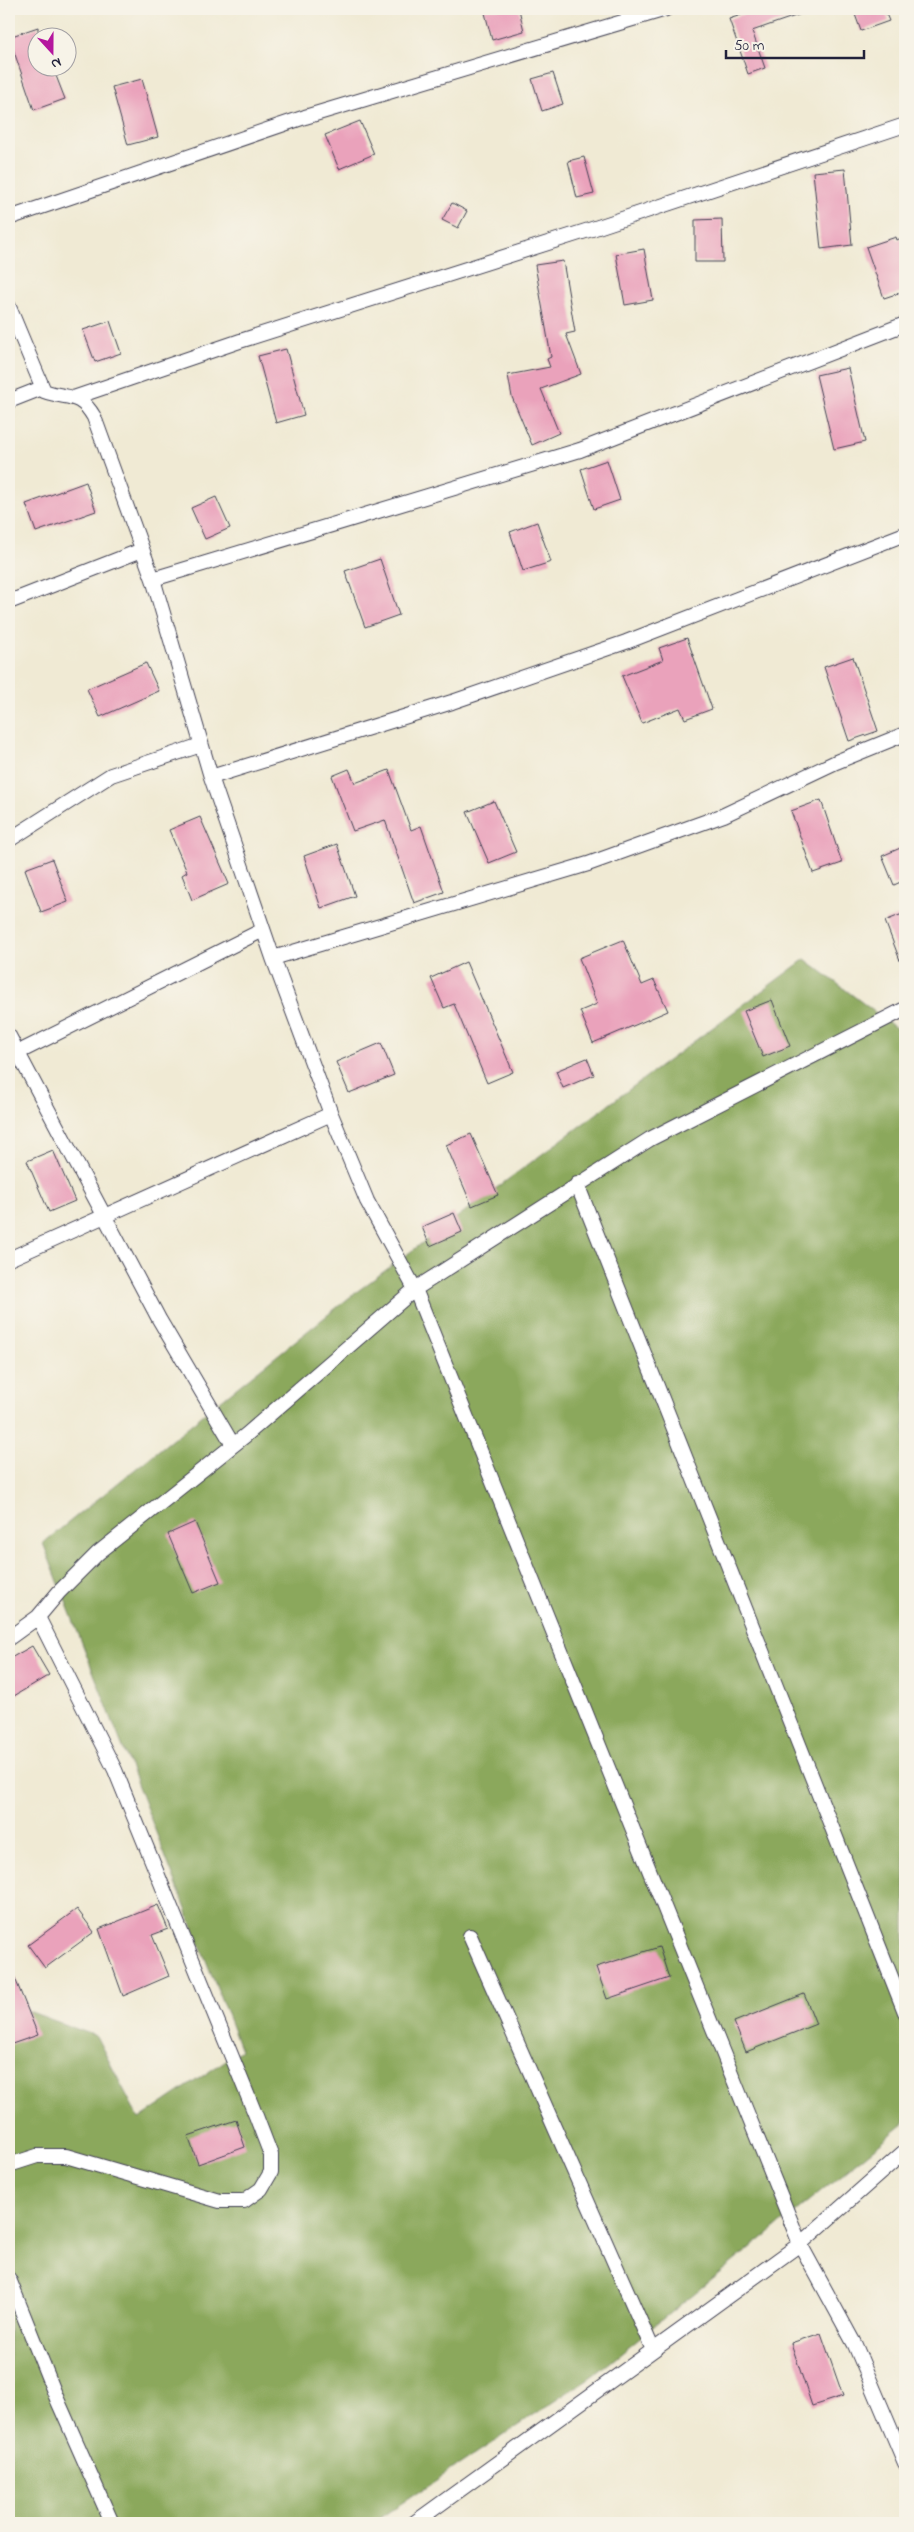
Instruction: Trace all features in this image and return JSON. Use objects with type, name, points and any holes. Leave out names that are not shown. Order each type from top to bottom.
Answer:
[{"type":"street","points":[[9,218],[306,117],[556,40],[666,9]]},
{"type":"street","points":[[9,307],[42,388],[54,394],[76,397],[240,341],[592,229],[905,125]]},
{"type":"street","points":[[153,579],[580,450],[905,324]]},
{"type":"street","points":[[9,401],[42,388]]},
{"type":"street","points":[[76,397],[86,404],[94,417],[153,579],[211,777],[263,930],[331,1114],[367,1201],[415,1289],[800,2244],[855,2345],[905,2463]]},
{"type":"street","points":[[211,777],[452,702],[626,642],[905,534]]},
{"type":"street","points":[[9,602],[142,550]]},
{"type":"street","points":[[273,958],[588,864],[724,815],[836,762],[905,734]]},
{"type":"street","points":[[9,840],[111,775],[201,745]]},
{"type":"street","points":[[13,1055],[263,930]]},
{"type":"street","points":[[9,1638],[38,1617],[59,1592],[98,1553],[234,1446],[415,1289],[650,1139],[905,1009]]},
{"type":"street","points":[[9,1036],[13,1055],[159,1319],[234,1446]]},
{"type":"street","points":[[9,1259],[331,1114]]},
{"type":"street","points":[[577,1184],[905,2012]]},
{"type":"street","points":[[9,2165],[37,2156],[66,2156],[220,2201],[244,2201],[261,2189],[271,2172],[271,2155],[256,2116],[115,1770],[38,1617]]},
{"type":"street","points":[[470,1936],[653,2350]]},
{"type":"street","points":[[421,2521],[800,2244],[905,2151]]},
{"type":"street","points":[[9,2279],[57,2399],[112,2523]]},
{"type":"green space","points":[[805,959],[905,1035],[905,2123],[592,2376],[372,2523],[9,2523],[9,2004],[96,2036],[139,2119],[241,2050],[43,1543],[355,1293]]},
{"type":"building","points":[[484,9],[519,9],[524,31],[492,40]]},
{"type":"building","points":[[759,9],[809,9],[810,11],[752,31],[765,68],[748,74],[729,19]]},
{"type":"building","points":[[853,9],[884,9],[889,21],[861,31]]},
{"type":"building","points":[[28,30],[28,78],[57,78],[65,99],[34,110],[9,37]]},
{"type":"building","points":[[553,73],[563,104],[542,111],[532,79]]},
{"type":"building","points":[[142,79],[158,137],[128,145],[112,87]]},
{"type":"building","points":[[360,121],[374,154],[339,169],[325,135]]},
{"type":"building","points":[[584,157],[594,194],[577,198],[568,161]]},
{"type":"building","points":[[845,169],[852,245],[821,249],[813,172]]},
{"type":"building","points":[[452,203],[467,211],[458,228],[442,220]]},
{"type":"building","points":[[722,219],[723,262],[695,262],[695,220]]},
{"type":"building","points":[[905,236],[905,291],[884,298],[866,247],[896,237],[897,240]]},
{"type":"building","points":[[644,249],[653,300],[625,305],[616,254]]},
{"type":"building","points":[[563,261],[575,332],[566,334],[581,374],[541,389],[559,433],[532,445],[512,397],[508,375],[550,367],[547,359],[551,357],[535,265]]},
{"type":"building","points":[[110,321],[121,353],[95,362],[83,330]]},
{"type":"building","points":[[286,349],[304,415],[276,423],[258,356]]},
{"type":"building","points":[[848,368],[865,442],[834,449],[816,375]]},
{"type":"building","points":[[607,460],[620,500],[594,509],[581,469]]},
{"type":"building","points":[[86,482],[96,511],[36,532],[26,504]]},
{"type":"building","points":[[216,497],[230,528],[205,539],[191,508]]},
{"type":"building","points":[[537,522],[551,562],[523,571],[510,532]]},
{"type":"building","points":[[380,559],[399,615],[365,627],[345,571]]},
{"type":"building","points":[[687,638],[712,709],[685,719],[680,708],[642,723],[622,676],[663,660],[659,648]]},
{"type":"building","points":[[853,657],[878,731],[849,741],[824,667]]},
{"type":"building","points":[[146,663],[159,691],[100,717],[87,689]]},
{"type":"building","points":[[349,769],[355,783],[389,770],[411,830],[421,826],[444,892],[414,903],[385,820],[353,831],[332,776]]},
{"type":"building","points":[[821,800],[842,863],[813,873],[791,811]]},
{"type":"building","points":[[494,801],[516,852],[489,863],[467,812]]},
{"type":"building","points":[[200,817],[229,884],[192,900],[182,875],[187,872],[169,830]]},
{"type":"building","points":[[337,844],[355,896],[321,908],[304,856]]},
{"type":"building","points":[[905,846],[905,880],[894,885],[882,856]]},
{"type":"building","points":[[52,859],[68,902],[41,912],[25,869]]},
{"type":"building","points":[[905,913],[905,971],[904,971],[885,921]]},
{"type":"building","points":[[623,940],[642,985],[654,980],[668,1011],[593,1043],[580,1011],[597,1004],[579,958]]},
{"type":"building","points":[[466,962],[513,1072],[487,1083],[454,1004],[444,1008],[431,978]]},
{"type":"building","points":[[772,1000],[790,1046],[763,1057],[744,1011]]},
{"type":"building","points":[[381,1043],[394,1075],[349,1093],[336,1062]]},
{"type":"building","points":[[587,1058],[594,1075],[563,1088],[556,1071]]},
{"type":"building","points":[[471,1134],[498,1195],[472,1206],[446,1145]]},
{"type":"building","points":[[53,1150],[75,1201],[49,1212],[27,1161]]},
{"type":"building","points":[[454,1213],[462,1232],[430,1246],[422,1227]]},
{"type":"building","points":[[195,1522],[220,1582],[193,1593],[168,1534]]},
{"type":"building","points":[[32,1646],[49,1675],[9,1699],[9,1659]]},
{"type":"building","points":[[158,1905],[168,1929],[152,1935],[169,1976],[123,1996],[99,1929]]},
{"type":"building","points":[[77,1909],[94,1932],[45,1968],[28,1945]]},
{"type":"building","points":[[659,1947],[669,1978],[607,1999],[596,1967]]},
{"type":"building","points":[[9,1967],[38,2035],[9,2045]]},
{"type":"building","points":[[804,1994],[816,2024],[746,2052],[734,2022]]},
{"type":"building","points":[[236,2120],[245,2147],[198,2164],[188,2136]]},
{"type":"building","points":[[821,2333],[843,2396],[812,2406],[791,2343]]}]
